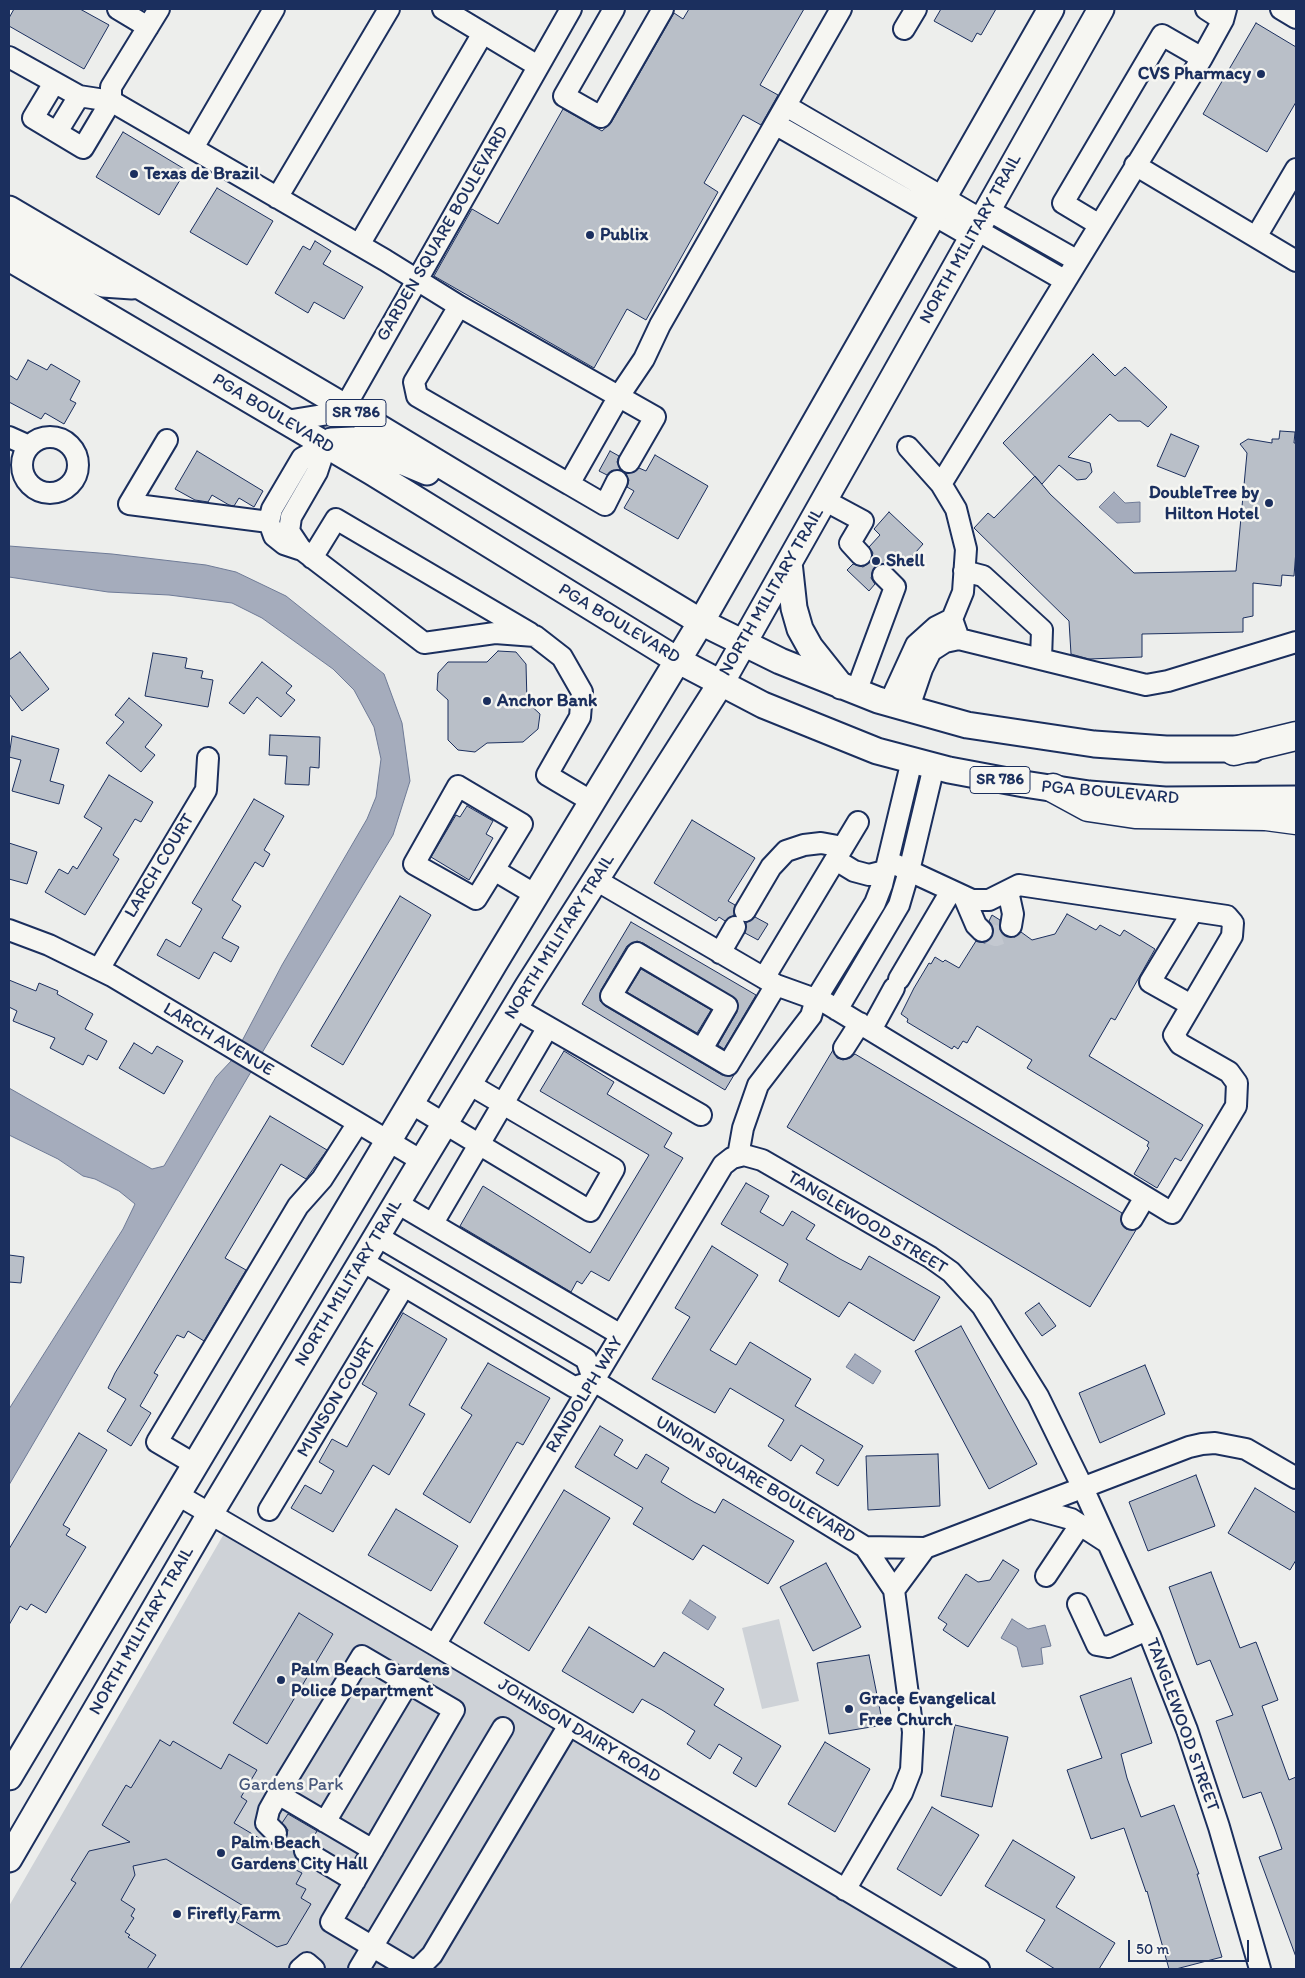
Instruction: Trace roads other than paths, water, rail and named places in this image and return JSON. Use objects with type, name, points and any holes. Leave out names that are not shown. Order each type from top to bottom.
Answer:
[{"type":"highway","points":[[1234,751],[1296,736]]},
{"type":"highway","points":[[1053,788],[1088,807],[1135,814],[1266,816],[1296,820]]},
{"type":"main road","points":[[9,1777],[592,801],[701,622],[1051,9]]},
{"type":"main road","name":"NORTH MILITARY TRAIL","points":[[9,1859],[210,1514],[444,1124],[721,682],[1101,9]]},
{"type":"main road","name":"SR 786","points":[[9,209],[345,407],[701,622],[780,662],[849,690],[898,707],[967,724],[1094,744],[1166,749],[1234,751],[1296,745]]},
{"type":"main road","points":[[9,234],[66,267],[103,284],[142,287]]},
{"type":"main road","name":"PGA BOULEVARD","points":[[9,258],[326,445],[677,660],[771,709],[877,751],[923,763],[1053,788],[1165,800],[1296,799]]},
{"type":"main road","points":[[326,445],[331,442],[353,440],[373,444],[403,462],[435,475],[459,476]]},
{"type":"main road","points":[[789,562],[794,608],[800,629],[810,647],[849,690]]},
{"type":"street","points":[[118,9],[148,27]]},
{"type":"street","points":[[54,83],[33,118],[83,148],[111,101],[111,87],[159,9]]},
{"type":"street","points":[[193,148],[274,9]]},
{"type":"street","points":[[277,198],[389,9]]},
{"type":"street","points":[[443,9],[538,66]]},
{"type":"street","name":"GARDEN SQUARE BOULEVARD","points":[[345,407],[571,9]]},
{"type":"street","points":[[614,9],[564,96],[602,116],[664,9]]},
{"type":"street","points":[[569,484],[619,396],[644,359],[660,325],[841,9]]},
{"type":"street","points":[[904,28],[916,9]]},
{"type":"street","points":[[941,484],[1098,224],[1202,58],[1225,14],[1206,9]]},
{"type":"street","points":[[1281,9],[1296,18]]},
{"type":"street","points":[[359,245],[483,33]]},
{"type":"street","points":[[1098,224],[1063,203],[1162,35],[1202,58]]},
{"type":"street","points":[[9,57],[79,96],[111,101],[359,245],[459,306],[655,417],[629,462]]},
{"type":"street","points":[[57,132],[79,96]]},
{"type":"street","points":[[786,106],[939,206]]},
{"type":"street","points":[[776,124],[939,206],[980,224],[1076,260]]},
{"type":"street","points":[[1135,165],[1296,261]]},
{"type":"street","points":[[1256,237],[1296,169]]},
{"type":"street","points":[[980,224],[1064,280]]},
{"type":"street","points":[[459,306],[414,382],[417,396],[605,505],[618,482]]},
{"type":"street","points":[[286,421],[329,414],[345,407]]},
{"type":"street","points":[[9,437],[29,446]]},
{"type":"street","points":[[167,440],[129,504],[269,522]]},
{"type":"street","points":[[326,445],[302,458],[272,509],[269,522],[274,536],[284,544],[306,554],[424,643],[495,633],[535,636]]},
{"type":"street","points":[[306,554],[288,531],[291,517],[317,472],[326,445]]},
{"type":"street","points":[[898,707],[916,645],[936,628],[952,619],[963,592],[966,548],[956,508],[941,484],[908,447]]},
{"type":"street","points":[[824,500],[863,521],[850,543],[862,555]]},
{"type":"street","points":[[306,554],[336,519],[535,636],[562,657],[582,692],[580,718],[547,775],[592,801]]},
{"type":"street","points":[[964,571],[983,576],[1042,630],[1041,659]]},
{"type":"street","points":[[849,690],[895,587],[884,576]]},
{"type":"street","points":[[952,619],[959,638]]},
{"type":"street","points":[[898,707],[931,651],[945,642],[959,638],[1146,685],[1168,682],[1296,642]]},
{"type":"street","name":"LARCH COURT","points":[[99,969],[206,790],[208,758]]},
{"type":"street","points":[[741,1156],[743,1128],[758,1085],[811,1016],[816,999],[875,903],[886,866],[923,763]]},
{"type":"street","points":[[837,1010],[899,905],[909,871],[923,763]]},
{"type":"street","points":[[458,786],[522,824],[494,870],[476,900],[414,864],[458,786]]},
{"type":"street","points":[[702,1049],[727,1006],[637,953],[611,996],[728,1065],[770,982],[858,822]]},
{"type":"street","points":[[596,880],[720,953],[770,982],[816,999],[865,1026],[1172,1213],[1236,1106],[1238,1083],[1229,1072],[1180,1044],[1174,1035],[1232,936],[1233,923],[1227,916],[1019,885],[989,900],[972,900],[909,871],[886,866],[869,874],[854,871],[839,854],[822,843],[804,844],[786,851],[771,867],[720,953]]},
{"type":"street","points":[[494,870],[536,895]]},
{"type":"street","points":[[1008,891],[1013,914],[1011,926]]},
{"type":"street","points":[[958,894],[976,925],[982,931]]},
{"type":"street","points":[[844,1048],[865,1026],[897,984],[958,894]]},
{"type":"street","points":[[1191,1005],[1150,982],[1193,911]]},
{"type":"street","name":"LARCH AVENUE","points":[[9,930],[49,945],[99,969],[422,1161]]},
{"type":"street","points":[[515,1008],[700,1115]]},
{"type":"street","points":[[433,1223],[502,1104],[520,1078],[548,1027]]},
{"type":"street","points":[[412,1104],[590,1211],[614,1169],[469,1084]]},
{"type":"street","points":[[196,1465],[157,1442],[298,1206],[322,1179],[358,1122]]},
{"type":"street","name":"RANDOLPH WAY","points":[[435,1645],[723,1165],[741,1156]]},
{"type":"street","name":"TANGLEWOOD STREET","points":[[741,1156],[762,1160],[930,1257],[951,1272],[982,1306],[1038,1396],[1083,1488],[1147,1630],[1187,1730],[1220,1827],[1260,1969]]},
{"type":"street","points":[[1132,1219],[1145,1197]]},
{"type":"street","points":[[397,1203],[621,1336]]},
{"type":"street","points":[[362,1261],[574,1387],[594,1381],[586,1359],[377,1236]]},
{"type":"street","name":"MUNSON COURT","points":[[270,1510],[404,1286]]},
{"type":"street","name":"UNION SQUARE BOULEVARD","points":[[594,1381],[865,1547],[925,1548],[1083,1488]]},
{"type":"street","points":[[1083,1488],[1189,1447],[1215,1443],[1246,1449],[1296,1478]]},
{"type":"street","name":"JOHNSON DAIRY ROAD","points":[[178,1495],[435,1645],[979,1969]]},
{"type":"street","points":[[1031,1508],[1071,1519],[1108,1543]]},
{"type":"street","points":[[1046,1576],[1080,1525]]},
{"type":"street","points":[[845,1890],[902,1793],[913,1758],[913,1732],[894,1590],[865,1547]]},
{"type":"street","points":[[894,1590],[925,1548]]},
{"type":"street","points":[[1078,1604],[1097,1645],[1108,1647],[1147,1630]]},
{"type":"street","points":[[276,1833],[266,1823],[269,1810],[362,1656],[454,1710],[330,1922],[373,1948],[415,1969],[432,1955],[569,1725]]},
{"type":"street","points":[[325,1822],[408,1683]]},
{"type":"street","points":[[359,1969],[503,1728]]},
{"type":"street","points":[[278,1794],[373,1850]]},
{"type":"street","points":[[305,1851],[355,1880]]},
{"type":"street","points":[[300,1969],[307,1963],[314,1969]]},
{"type":"water","points":[[1114,492],[1125,503],[1140,502],[1140,522],[1117,523],[1099,507]]},
{"type":"water","points":[[9,546],[112,554],[206,565],[236,572],[286,596],[384,674],[402,723],[410,781],[393,835],[269,1041],[9,1485],[9,1409],[123,1229],[135,1204],[119,1191],[95,1179],[83,1176],[58,1159],[9,1135],[9,1088],[152,1169],[164,1166],[216,1077],[232,1060],[282,965],[367,819],[376,797],[381,759],[374,727],[354,690],[333,669],[262,618],[232,603],[169,595],[108,592],[9,577]]},
{"type":"water","points":[[855,1354],[881,1371],[873,1384],[846,1367]]},
{"type":"water","points":[[690,1600],[716,1617],[708,1630],[682,1613]]},
{"type":"water","points":[[1012,1619],[1028,1629],[1045,1625],[1051,1646],[1041,1648],[1043,1664],[1022,1667],[1017,1647],[1001,1638]]},
{"type":"tunnel","points":[[982,931],[996,936],[1005,933],[1011,926]]},
{"type":"place","name":"CVS Pharmacy","points":[[1261,74]]},
{"type":"place","name":"Texas de Brazil","points":[[134,174]]},
{"type":"place","name":"Publix","points":[[590,235]]},
{"type":"place","name":"DoubleTree by Hilton Hotel","points":[[1269,503]]},
{"type":"place","name":"Shell","points":[[876,561]]},
{"type":"place","name":"Anchor Bank","points":[[487,701]]},
{"type":"place","name":"Palm Beach Gardens Police Department","points":[[281,1680]]},
{"type":"place","name":"Grace Evangelical Free Church","points":[[849,1709]]},
{"type":"place","name":"Palm Beach Gardens City Hall","points":[[221,1853]]},
{"type":"place","name":"Firefly Farm","points":[[177,1914]]},
{"type":"park label","name":"Gardens Park","points":[[291,1785]]}]
